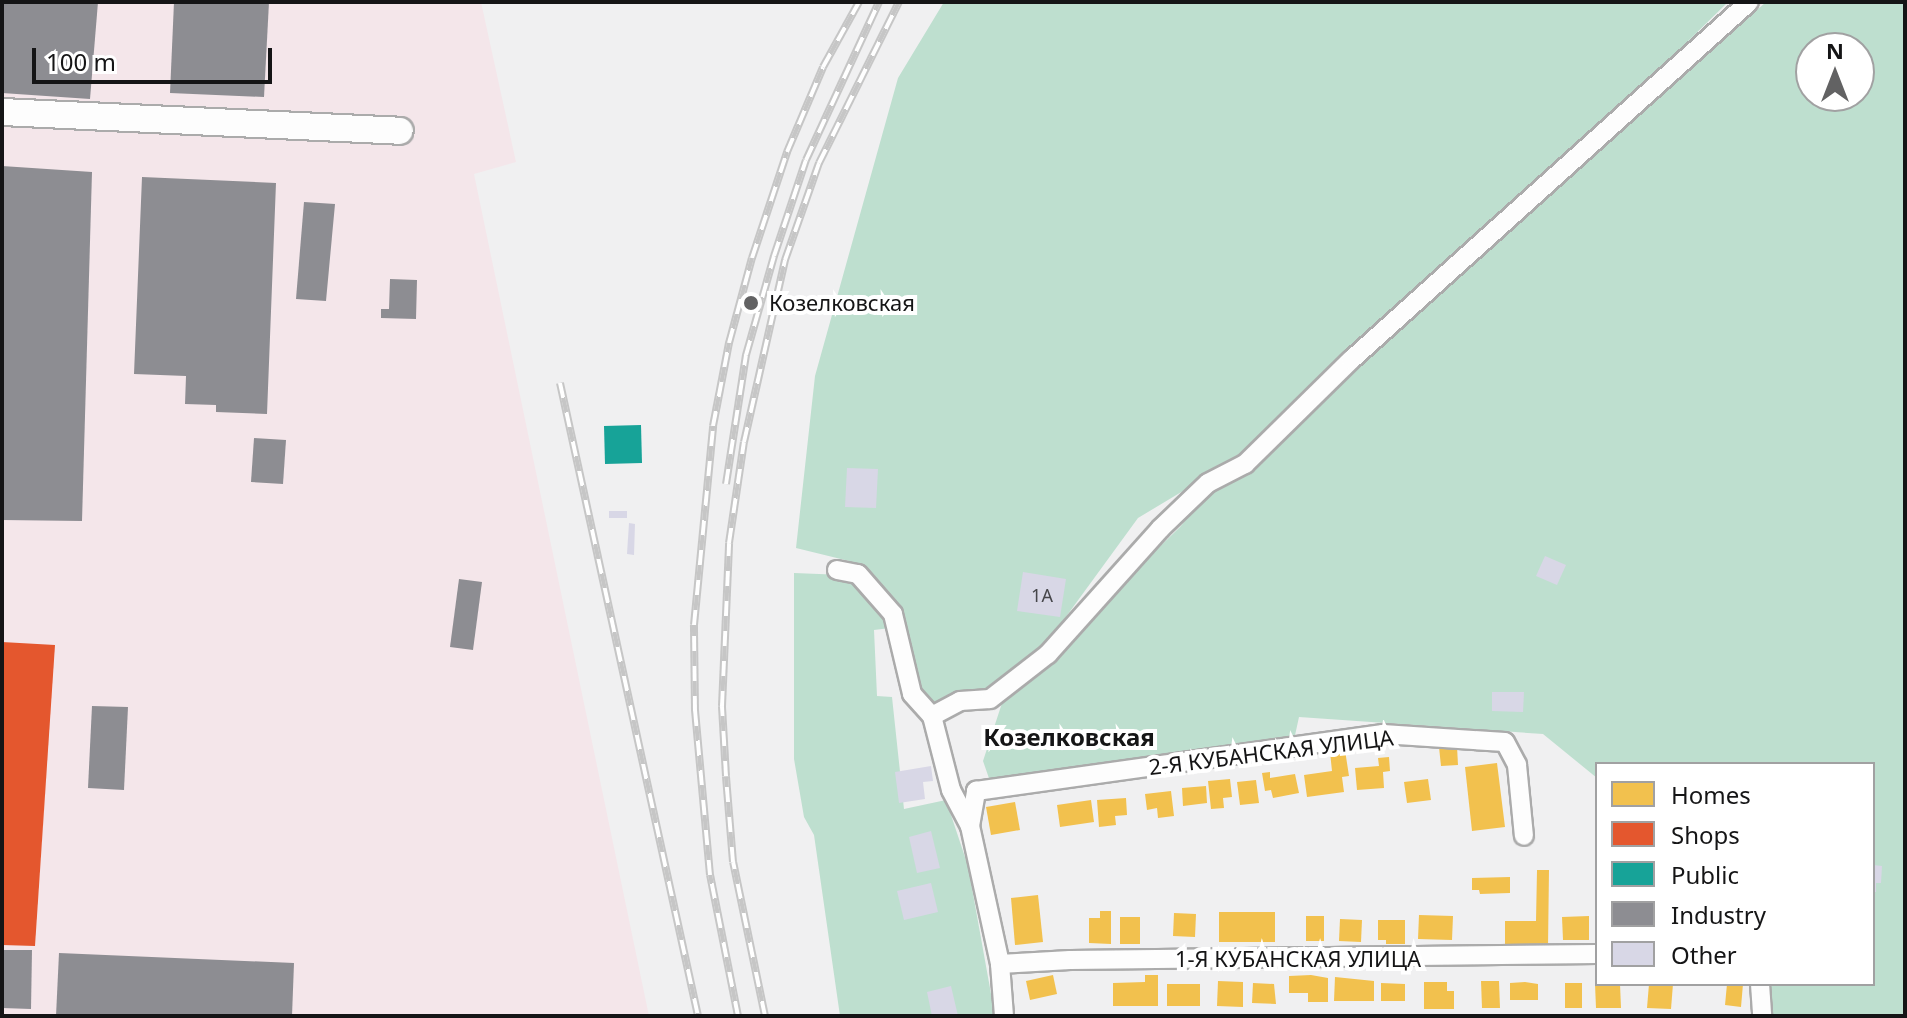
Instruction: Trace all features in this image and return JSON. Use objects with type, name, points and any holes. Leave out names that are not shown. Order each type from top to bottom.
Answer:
[{"type":"street","points":[[932,716],[960,701],[990,699],[1048,654],[1160,529],[1208,483],[1245,464],[1351,360],[1749,2]]},
{"type":"street","points":[[2,112],[400,131]]},
{"type":"street","points":[[837,570],[858,574],[893,614],[912,694],[932,716],[951,790],[970,826],[1000,964],[1004,1016]]},
{"type":"street","name":"2-Я КУБАНСКАЯ УЛИЦА","points":[[970,826],[976,791],[1383,734],[1505,742],[1517,765],[1524,836]]},
{"type":"street","name":"1-Я КУБАНСКАЯ УЛИЦА","points":[[1000,964],[1070,960],[1595,954]]},
{"type":"street","points":[[1760,986],[1762,1016]]},
{"type":"shaded area","points":[[2,2],[481,2],[516,162],[474,174],[649,1016],[2,1016]]},
{"type":"green space","points":[[944,2],[1728,2],[1630,98],[1243,455],[1138,518],[1041,651],[987,691],[934,702],[918,688],[894,602],[849,561],[796,548],[815,376],[898,78]]},
{"type":"green space","points":[[1766,2],[1905,2],[1905,1016],[1766,1016],[1764,986],[1875,986],[1875,762],[1595,762],[1595,776],[1543,734],[1299,717],[1294,740],[991,784],[983,761],[1004,697],[1058,660],[1115,590],[1180,527],[1216,483],[1250,473],[1365,359]]},
{"type":"green space","points":[[794,573],[844,575],[869,594],[890,628],[874,630],[877,696],[892,697],[904,809],[946,800],[968,866],[995,1016],[840,1016],[814,835],[804,817],[794,759]]},
{"type":"building: Homes","points":[[1457,746],[1458,765],[1441,766],[1439,747]]},
{"type":"building: Homes","points":[[1345,750],[1349,776],[1342,777],[1344,792],[1307,797],[1304,775],[1332,771],[1330,752]]},
{"type":"building: Homes","points":[[1389,757],[1390,771],[1383,772],[1384,788],[1357,790],[1355,768],[1379,766],[1378,758]]},
{"type":"building: Homes","points":[[1497,763],[1505,827],[1472,831],[1465,767]]},
{"type":"building: Homes","points":[[1270,772],[1270,778],[1295,774],[1299,793],[1273,798],[1271,790],[1265,791],[1262,773]]},
{"type":"building: Homes","points":[[1230,779],[1232,797],[1223,798],[1224,808],[1211,809],[1208,781]]},
{"type":"building: Homes","points":[[1428,779],[1431,800],[1407,803],[1404,782]]},
{"type":"building: Homes","points":[[1256,780],[1259,803],[1240,805],[1237,782]]},
{"type":"building: Homes","points":[[1206,786],[1207,803],[1183,806],[1182,788]]},
{"type":"building: Homes","points":[[1171,791],[1174,816],[1158,818],[1157,808],[1147,810],[1145,794]]},
{"type":"building: Homes","points":[[1126,798],[1127,815],[1115,816],[1116,825],[1099,827],[1097,800]]},
{"type":"building: Homes","points":[[1091,800],[1094,822],[1060,827],[1057,805]]},
{"type":"building: Homes","points":[[1015,802],[1020,830],[991,835],[986,807]]},
{"type":"building: Homes","points":[[1537,870],[1549,870],[1548,947],[1505,946],[1505,921],[1536,921]]},
{"type":"building: Homes","points":[[1510,877],[1510,893],[1480,894],[1479,890],[1472,890],[1472,878]]},
{"type":"building: Homes","points":[[1038,895],[1043,942],[1015,945],[1011,898]]},
{"type":"building: Homes","points":[[1100,911],[1111,911],[1111,944],[1089,943],[1089,918],[1100,918]]},
{"type":"building: Homes","points":[[1219,912],[1275,912],[1275,942],[1219,942]]},
{"type":"building: Homes","points":[[1174,913],[1196,914],[1195,937],[1173,936]]},
{"type":"building: Homes","points":[[1419,915],[1453,916],[1452,940],[1418,939]]},
{"type":"building: Homes","points":[[1306,916],[1324,916],[1324,941],[1306,941]]},
{"type":"building: Homes","points":[[1589,916],[1589,940],[1563,940],[1562,917]]},
{"type":"building: Homes","points":[[1120,917],[1140,917],[1140,944],[1120,944]]},
{"type":"building: Homes","points":[[1340,919],[1362,920],[1361,942],[1339,941]]},
{"type":"building: Homes","points":[[1378,920],[1405,920],[1405,944],[1386,944],[1386,940],[1378,940]]},
{"type":"building: Homes","points":[[1053,975],[1057,994],[1030,1000],[1026,981]]},
{"type":"building: Homes","points":[[1145,975],[1158,975],[1158,1006],[1113,1006],[1113,983],[1145,982]]},
{"type":"building: Homes","points":[[1289,976],[1328,978],[1328,1002],[1308,1002],[1308,993],[1289,993]]},
{"type":"building: Homes","points":[[1335,977],[1374,981],[1374,1001],[1334,1001]]},
{"type":"building: Homes","points":[[1218,981],[1243,982],[1243,1007],[1217,1006]]},
{"type":"building: Homes","points":[[1481,981],[1499,981],[1500,1008],[1482,1008]]},
{"type":"building: Homes","points":[[1424,982],[1447,982],[1447,991],[1454,991],[1454,1009],[1424,1009]]},
{"type":"building: Homes","points":[[1253,983],[1274,984],[1276,1004],[1252,1003]]},
{"type":"building: Homes","points":[[1381,983],[1405,984],[1405,1001],[1381,1001]]},
{"type":"building: Homes","points":[[1510,983],[1538,984],[1538,1000],[1510,1000]]},
{"type":"building: Homes","points":[[1565,983],[1582,983],[1582,1008],[1565,1008]]},
{"type":"building: Homes","points":[[1167,984],[1200,984],[1200,1006],[1167,1006]]},
{"type":"building: Homes","points":[[1595,986],[1620,986],[1621,1008],[1596,1008]]},
{"type":"building: Homes","points":[[1649,986],[1673,986],[1671,1009],[1647,1008]]},
{"type":"building: Homes","points":[[1727,986],[1743,986],[1741,1007],[1725,1005]]},
{"type":"building: Shops","points":[[2,642],[55,645],[35,946],[2,945]]},
{"type":"building: Public","points":[[641,425],[642,463],[605,464],[604,426]]},
{"type":"building: Industry","points":[[2,2],[98,2],[90,99],[2,93]]},
{"type":"building: Industry","points":[[174,2],[269,2],[264,97],[170,93]]},
{"type":"building: Industry","points":[[2,166],[92,172],[82,521],[2,520]]},
{"type":"building: Industry","points":[[142,177],[276,183],[267,414],[216,412],[216,405],[185,404],[186,376],[134,374]]},
{"type":"building: Industry","points":[[304,202],[335,204],[326,301],[296,299]]},
{"type":"building: Industry","points":[[390,279],[417,280],[416,319],[381,318],[381,309],[389,309]]},
{"type":"building: Industry","points":[[254,438],[286,440],[283,484],[251,482]]},
{"type":"building: Industry","points":[[459,579],[482,582],[473,650],[450,647]]},
{"type":"building: Industry","points":[[92,706],[128,707],[124,790],[88,788]]},
{"type":"building: Industry","points":[[2,950],[32,950],[31,1009],[2,1008]]},
{"type":"building: Industry","points":[[59,953],[294,963],[292,1016],[56,1016]]},
{"type":"building: Other","points":[[847,468],[878,469],[876,508],[845,507]]},
{"type":"building: Other","points":[[609,511],[627,511],[627,518],[609,518]]},
{"type":"building: Other","points":[[629,523],[635,524],[634,555],[627,554]]},
{"type":"building: Other","points":[[1545,556],[1566,565],[1557,585],[1536,576]]},
{"type":"building: Other","points":[[1023,572],[1066,579],[1060,617],[1017,611]]},
{"type":"building: Other","points":[[1492,692],[1524,692],[1523,712],[1492,711]]},
{"type":"building: Other","points":[[931,766],[933,781],[923,782],[925,799],[899,803],[895,772]]},
{"type":"building: Other","points":[[931,831],[940,868],[917,873],[909,837]]},
{"type":"building: Other","points":[[1875,865],[1882,866],[1881,883],[1876,883],[1876,892]]},
{"type":"building: Other","points":[[931,883],[938,912],[904,920],[897,891]]},
{"type":"building: Other","points":[[951,986],[958,1016],[932,1016],[927,992]]},
{"type":"railway","points":[[738,1016],[710,875],[695,711],[694,625],[713,426],[729,343],[752,258],[787,152],[823,67],[859,2]]},
{"type":"railway","points":[[726,484],[746,355],[774,256],[806,160],[879,2]]},
{"type":"railway","points":[[765,1016],[733,862],[726,776],[722,706],[729,543],[744,442],[785,260],[819,163],[899,2]]},
{"type":"railway","points":[[560,383],[698,1016]]},
{"type":"place","name":"Козелковская","points":[[751,303]]},
{"type":"district","name":"Козелковская","points":[[1069,737]]}]
